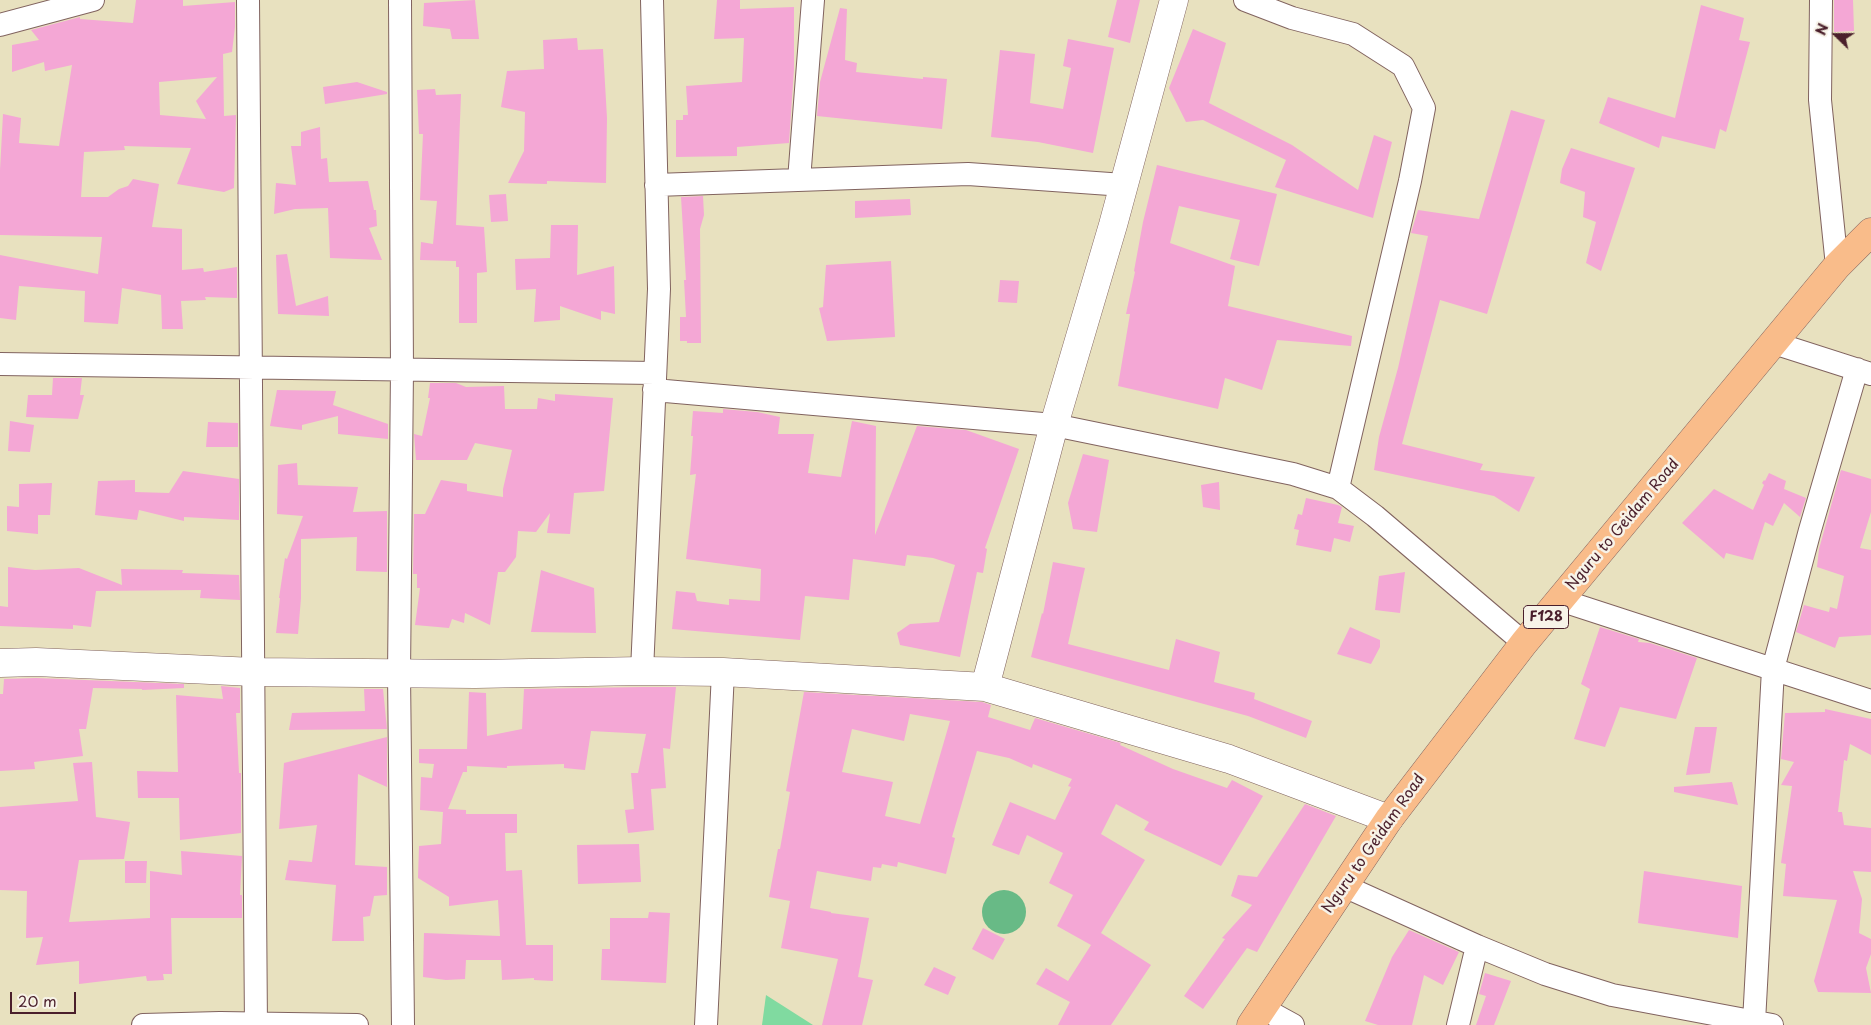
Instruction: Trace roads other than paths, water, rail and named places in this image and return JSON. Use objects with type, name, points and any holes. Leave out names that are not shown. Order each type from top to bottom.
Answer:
[{"type":"main road","name":"Nguru to Geidam Road","points":[[1256,1016],[1389,819],[1524,643],[1838,266],[1871,232]]},
{"type":"street","points":[[0,25],[93,0]]},
{"type":"street","points":[[248,0],[256,1024]]},
{"type":"street","points":[[400,0],[402,369],[399,674],[403,1025]]},
{"type":"street","points":[[642,671],[659,290],[652,0]]},
{"type":"street","points":[[799,180],[814,0]]},
{"type":"street","points":[[985,687],[1054,425],[1124,185],[1174,0]]},
{"type":"street","points":[[1245,0],[1292,18],[1353,34],[1404,66],[1424,108],[1410,181],[1338,488]]},
{"type":"street","points":[[1821,0],[1820,100],[1838,266]]},
{"type":"street","points":[[656,185],[968,174],[1124,185]]},
{"type":"street","points":[[1344,886],[1477,946],[1545,974],[1612,995],[1763,1024],[1774,669],[1810,530],[1864,371],[1774,342]]},
{"type":"street","points":[[0,364],[402,369],[654,382],[1054,425],[1293,474],[1338,488],[1375,516],[1524,643]]},
{"type":"street","points":[[1560,600],[1871,701]]},
{"type":"street","points":[[0,663],[36,662],[254,672],[399,674],[723,672],[985,687],[1228,759],[1389,819]]},
{"type":"street","points":[[706,1025],[723,672]]},
{"type":"street","points":[[1458,1025],[1477,946]]},
{"type":"street","points":[[1256,1016],[1293,1025]]},
{"type":"street","points":[[144,1025],[357,1025]]}]
